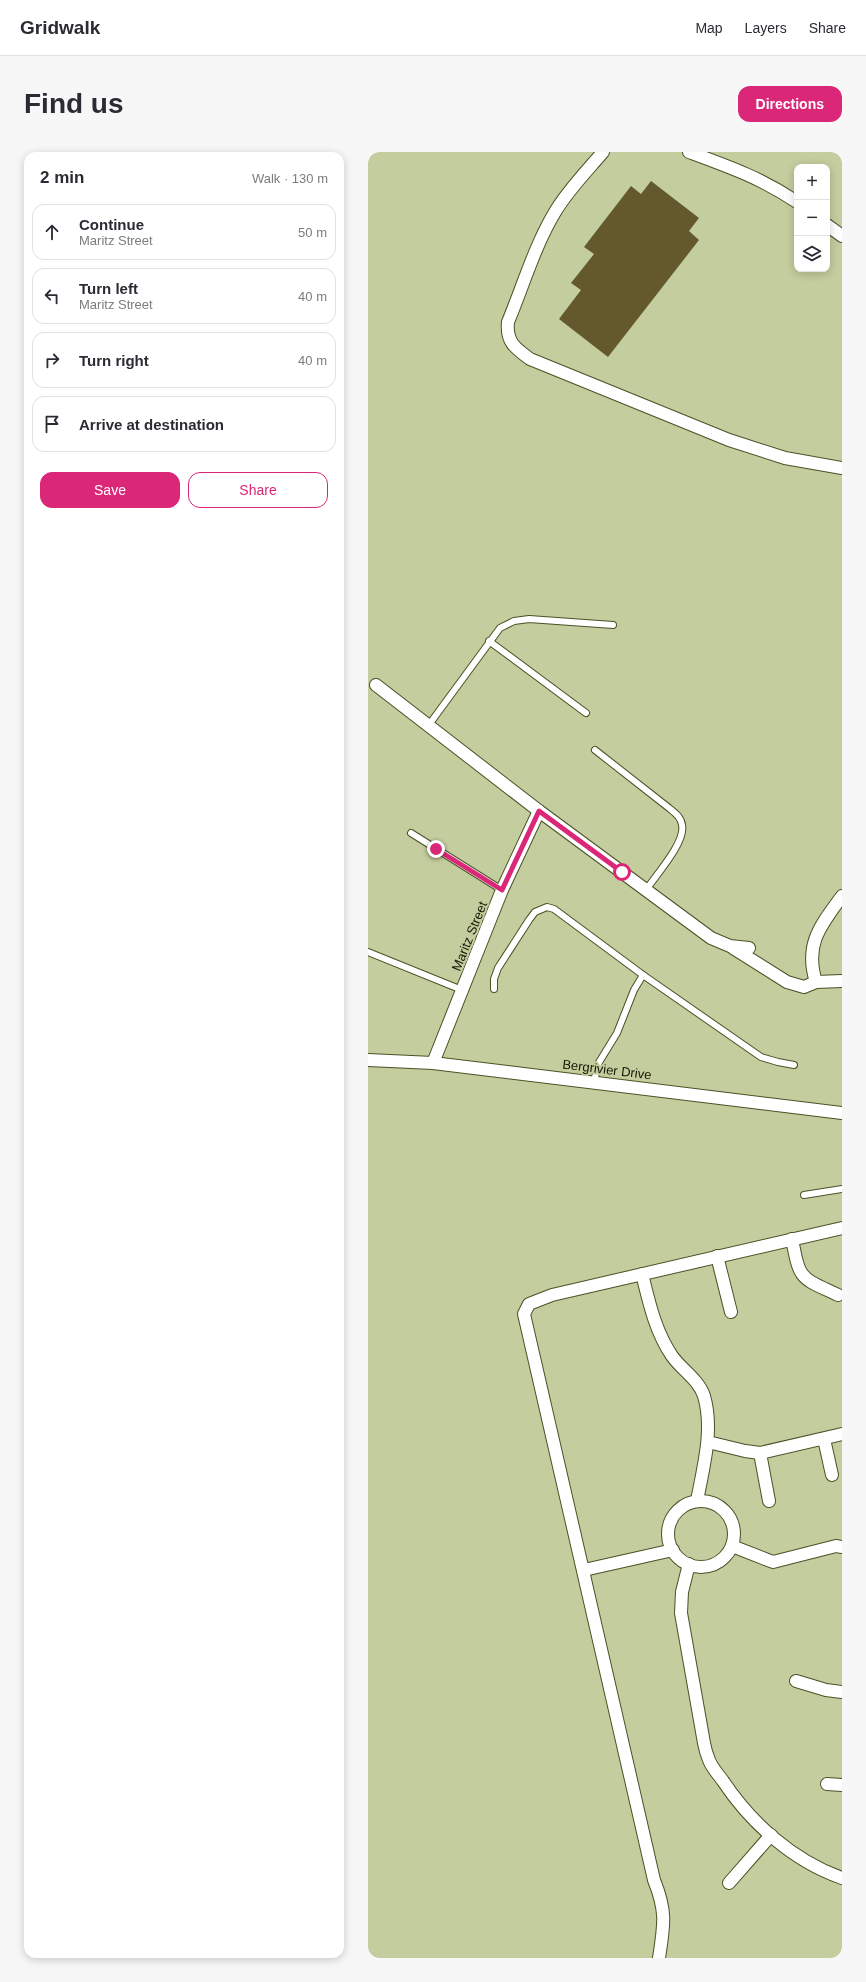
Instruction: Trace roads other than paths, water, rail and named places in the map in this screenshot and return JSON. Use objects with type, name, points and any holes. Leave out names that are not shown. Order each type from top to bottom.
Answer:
[{"type":"street","points":[[603,152],[566,196],[555,212],[544,234],[508,322],[507,333],[511,343],[530,359],[729,440],[784,458],[842,468]]},
{"type":"street","points":[[689,152],[749,174],[774,187],[794,200]]},
{"type":"street","points":[[830,227],[842,236]]},
{"type":"street","points":[[376,685],[539,811],[711,938],[730,946],[787,982],[804,987],[816,982],[842,981]]},
{"type":"street","name":"Maritz Street","points":[[433,1063],[502,890],[539,811]]},
{"type":"street","points":[[816,982],[811,959],[813,945],[822,922],[842,896]]},
{"type":"street","points":[[730,946],[749,948]]},
{"type":"street","name":"Bergrivier Drive","points":[[368,1060],[433,1063],[842,1113]]},
{"type":"street","points":[[659,1958],[664,1909],[654,1880],[524,1314],[529,1304],[534,1300],[842,1228]]},
{"type":"street","points":[[792,1239],[798,1268],[802,1275],[810,1282],[838,1295]]},
{"type":"street","points":[[717,1256],[731,1312]]},
{"type":"street","points":[[642,1274],[651,1313],[660,1333],[672,1356],[696,1383],[704,1395],[708,1442],[697,1501]]},
{"type":"street","points":[[708,1442],[745,1452],[760,1453],[842,1434]]},
{"type":"street","points":[[824,1438],[832,1475]]},
{"type":"street","points":[[760,1453],[769,1501]]},
{"type":"street","points":[[697,1501],[713,1504],[726,1513],[732,1522],[734,1533],[732,1546],[728,1553],[720,1561],[699,1567],[689,1564],[680,1558],[673,1550],[669,1540],[669,1529],[672,1519],[678,1510],[687,1504],[697,1501]]},
{"type":"street","points":[[732,1546],[773,1562],[836,1546],[842,1547]]},
{"type":"street","points":[[584,1570],[673,1550]]},
{"type":"street","points":[[689,1564],[682,1592],[681,1613],[709,1761],[731,1793],[753,1819],[771,1835],[792,1852],[832,1875],[842,1878]]},
{"type":"street","points":[[796,1681],[826,1690],[842,1692]]},
{"type":"street","points":[[827,1784],[842,1785]]},
{"type":"street","points":[[729,1883],[771,1835]]},
{"type":"lane","points":[[428,726],[500,628],[514,621],[529,619],[613,625]]},
{"type":"lane","points":[[489,642],[586,713]]},
{"type":"lane","points":[[595,750],[679,816],[682,825],[681,840],[646,890]]},
{"type":"lane","points":[[411,833],[502,890]]},
{"type":"lane","points":[[494,990],[494,979],[498,968],[535,912],[547,907],[554,909],[643,976],[761,1057],[794,1065]]},
{"type":"lane","points":[[368,952],[462,990]]},
{"type":"lane","points":[[594,1082],[598,1064],[617,1033],[634,990],[643,976]]},
{"type":"lane","points":[[804,1196],[842,1189]]}]
